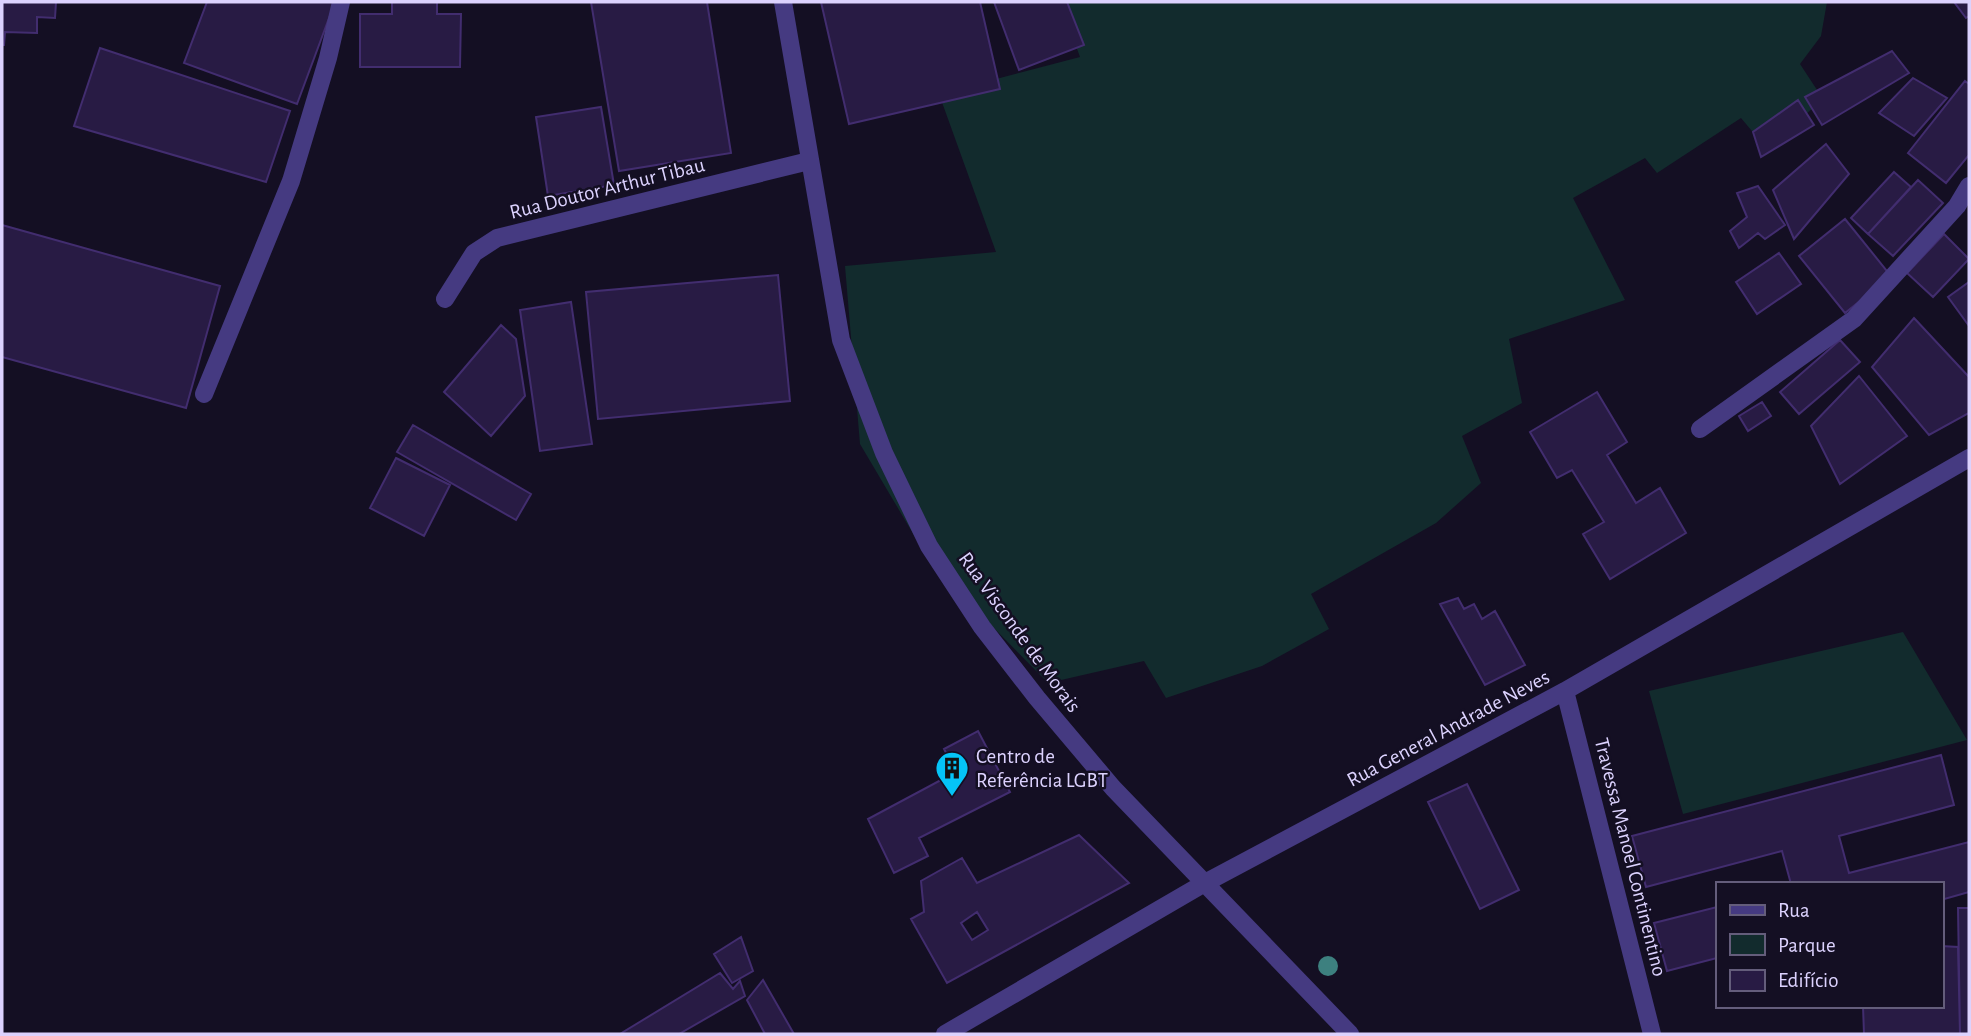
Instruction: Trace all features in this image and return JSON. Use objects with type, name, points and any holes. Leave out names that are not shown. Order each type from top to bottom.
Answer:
[{"type":"street","points":[[204,394],[291,181],[328,58],[341,2]]},
{"type":"street","name":"Rua Visconde de Morais","points":[[783,2],[808,161],[841,341],[884,453],[929,546],[982,627],[1045,708],[1113,788],[1350,1034]]},
{"type":"street","name":"Rua Doutor Arthur Tibau","points":[[445,299],[474,253],[497,238],[808,161]]},
{"type":"street","points":[[1700,429],[1854,320],[1956,206],[1969,186]]},
{"type":"street","name":"Rua General Andrade Neves","points":[[945,1034],[1203,884],[1565,691],[1969,457]]},
{"type":"street","name":"Travessa Manoel Continentino","points":[[1565,691],[1652,1034]]},
{"type":"green space","points":[[1060,2],[1827,2],[1821,36],[1800,64],[1823,99],[1767,149],[1741,118],[1657,173],[1645,158],[1573,198],[1625,300],[1509,339],[1522,403],[1462,436],[1481,483],[1436,523],[1311,594],[1329,629],[1262,666],[1166,698],[1144,661],[1048,683],[931,564],[860,444],[845,266],[996,252],[939,94],[1080,57]]},
{"type":"green space","points":[[1903,632],[1967,740],[1683,814],[1649,691]]},
{"type":"building","points":[[2,2],[56,2],[55,18],[37,17],[37,33],[5,32],[2,45]]},
{"type":"building","points":[[207,2],[335,2],[297,104],[184,63]]},
{"type":"building","points":[[392,2],[437,2],[437,14],[461,14],[460,67],[360,67],[360,14],[392,14]]},
{"type":"building","points":[[591,2],[707,2],[731,153],[619,171]]},
{"type":"building","points":[[821,2],[980,2],[1000,89],[849,124]]},
{"type":"building","points":[[994,2],[1067,2],[1084,45],[1019,70]]},
{"type":"building","points":[[1954,2],[1969,2],[1969,16],[1966,18]]},
{"type":"building","points":[[100,48],[290,111],[266,182],[74,126]]},
{"type":"building","points":[[1892,51],[1909,73],[1822,125],[1805,97]]},
{"type":"building","points":[[1913,78],[1947,98],[1914,136],[1879,113]]},
{"type":"building","points":[[1965,81],[1969,84],[1969,155],[1946,183],[1908,153]]},
{"type":"building","points":[[1798,100],[1814,125],[1761,157],[1753,132]]},
{"type":"building","points":[[601,107],[614,185],[548,196],[536,117]]},
{"type":"building","points":[[1826,144],[1849,174],[1794,239],[1773,190]]},
{"type":"building","points":[[1894,172],[1911,187],[1868,234],[1851,218]]},
{"type":"building","points":[[1918,180],[1943,203],[1893,256],[1868,234]]},
{"type":"building","points":[[1758,186],[1785,225],[1765,239],[1758,233],[1739,248],[1730,231],[1747,217],[1737,193]]},
{"type":"building","points":[[1845,219],[1891,276],[1845,313],[1799,256]]},
{"type":"building","points":[[2,225],[220,286],[186,408],[2,357]]},
{"type":"building","points":[[1944,234],[1969,259],[1933,297],[1907,273]]},
{"type":"building","points":[[1779,253],[1801,284],[1757,314],[1736,282]]},
{"type":"building","points":[[778,275],[790,401],[598,419],[586,292]]},
{"type":"building","points":[[1969,282],[1969,326],[1948,297]]},
{"type":"building","points":[[571,302],[592,444],[540,451],[520,310]]},
{"type":"building","points":[[1914,318],[1969,377],[1969,413],[1929,435],[1872,367]]},
{"type":"building","points":[[501,325],[516,339],[525,396],[491,436],[444,392]]},
{"type":"building","points":[[1840,340],[1860,362],[1799,414],[1780,392]]},
{"type":"building","points":[[1859,376],[1907,436],[1840,484],[1811,426]]},
{"type":"building","points":[[1597,392],[1627,442],[1607,455],[1636,503],[1660,488],[1686,533],[1610,579],[1583,534],[1604,522],[1572,470],[1557,478],[1530,432]]},
{"type":"building","points":[[1762,402],[1771,416],[1748,431],[1739,416]]},
{"type":"building","points":[[413,425],[531,494],[516,520],[397,452]]},
{"type":"building","points":[[396,458],[450,485],[424,536],[370,508]]},
{"type":"building","points":[[1458,598],[1464,609],[1474,604],[1482,619],[1495,611],[1525,665],[1485,685],[1440,604]]},
{"type":"building","name":"Centro de Referência LGBT","points":[[978,731],[1010,792],[919,838],[928,856],[894,873],[868,819],[956,772],[944,749]]},
{"type":"building","points":[[1941,755],[1954,805],[1839,836],[1849,873],[1969,842],[1969,892],[1943,899],[1943,882],[1790,882],[1782,851],[1646,887],[1632,836]]},
{"type":"building","points":[[1467,784],[1519,890],[1480,909],[1428,802]]},
{"type":"building","points":[[1079,835],[1129,883],[947,983],[911,919],[924,912],[921,881],[962,858],[977,883]],"holes":[[[977,912],[988,930],[972,940],[961,923]]]},
{"type":"building","points":[[1716,907],[1716,958],[1667,971],[1654,923]]},
{"type":"building","points":[[1958,908],[1969,908],[1969,1034],[1960,1034]]},
{"type":"building","points":[[741,937],[753,971],[732,983],[714,954]]},
{"type":"building","points":[[1943,946],[1958,947],[1960,1034],[1864,1034],[1863,1008],[1943,1008]]},
{"type":"building","points":[[720,973],[733,989],[740,981],[745,996],[679,1034],[620,1034]]},
{"type":"building","points":[[763,980],[794,1034],[765,1034],[747,1000]]},
{"type":"place","name":"Centro de Referência LGBT","points":[[952,798]]}]
